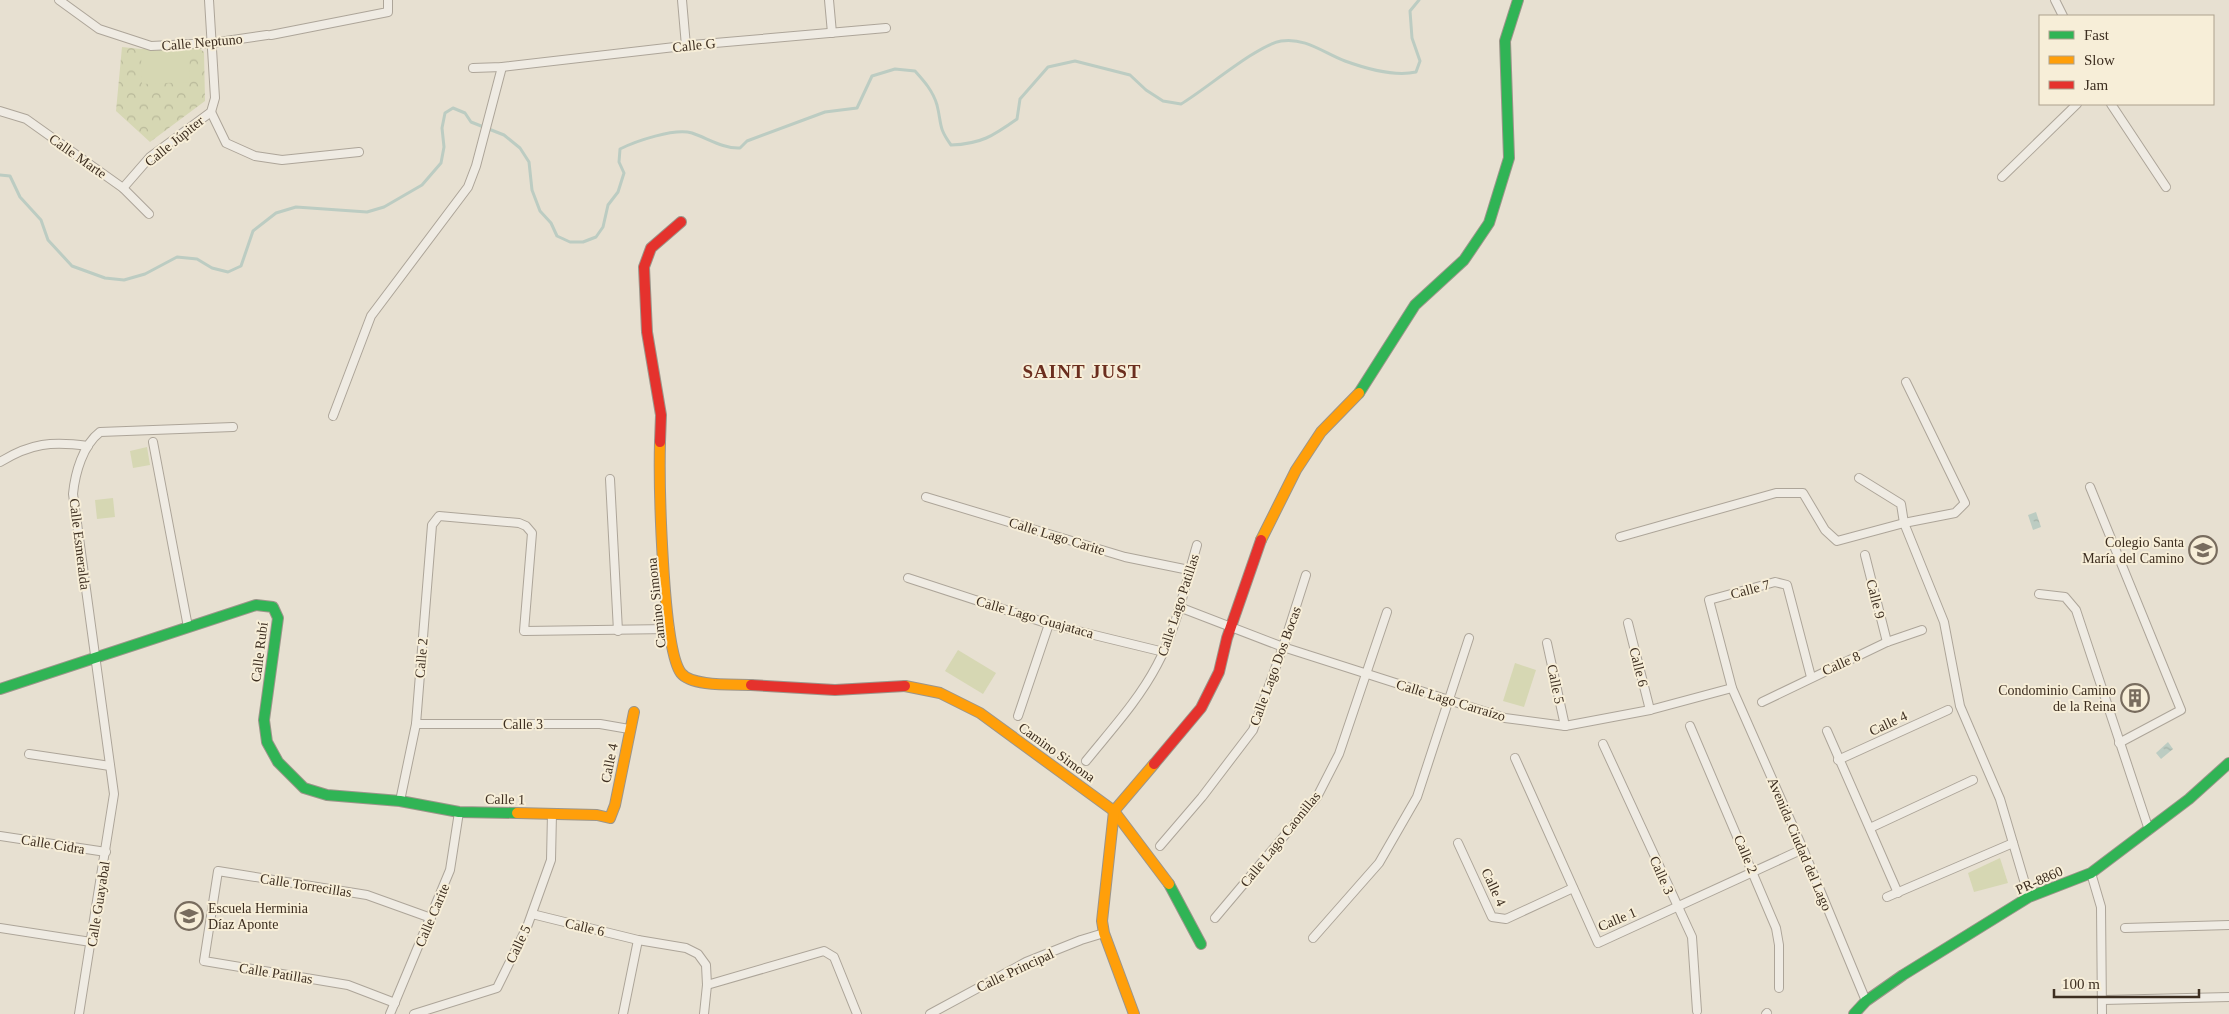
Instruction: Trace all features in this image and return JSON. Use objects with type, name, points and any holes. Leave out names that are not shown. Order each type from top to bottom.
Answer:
[{"type":"street","name":"Calle Neptuno","points":[[59,0],[99,29],[151,46],[212,44],[388,12],[388,0]]},
{"type":"street","name":"Calle Júpiter","points":[[123,188],[150,157],[211,112],[215,98],[209,0]]},
{"type":"street","points":[[682,0],[686,46]]},
{"type":"street","points":[[828,0],[832,32]]},
{"type":"street","points":[[1134,1014],[1104,933],[1102,911],[1114,811],[1201,708],[1219,672],[1230,627],[1262,538],[1296,470],[1321,432],[1356,398],[1415,305],[1464,260],[1490,223],[1509,158],[1505,41],[1518,0]]},
{"type":"street","points":[[2055,0],[2062,15]]},
{"type":"street","name":"Calle G","points":[[473,68],[502,67],[686,46],[886,28]]},
{"type":"street","points":[[333,416],[371,316],[468,187],[476,166],[502,67]]},
{"type":"street","points":[[2002,177],[2076,105]]},
{"type":"street","points":[[2113,105],[2166,187]]},
{"type":"street","name":"Calle Marte","points":[[0,111],[26,119],[123,188],[149,214]]},
{"type":"street","points":[[211,112],[226,142],[255,156],[282,160],[359,152]]},
{"type":"street","name":"Camino Simona","points":[[681,222],[651,248],[644,267],[646,332],[661,415],[659,492],[670,629],[676,662],[682,674],[696,682],[835,690],[901,685],[940,692],[980,714],[1114,811],[1173,889],[1200,944]]},
{"type":"street","points":[[1620,537],[1776,493],[1803,493],[1825,530],[1837,540],[1904,523],[1955,513],[1965,503],[1906,382]]},
{"type":"street","name":"Calle Esmeralda","points":[[114,794],[73,494],[75,477],[92,438],[100,432],[233,427]]},
{"type":"street","points":[[0,462],[19,451],[33,446],[62,442],[88,446]]},
{"type":"street","points":[[153,442],[188,627]]},
{"type":"street","points":[[1860,478],[1901,504],[1904,523],[1944,622],[1960,706],[2000,798],[2030,897]]},
{"type":"street","points":[[610,479],[618,631],[670,629]]},
{"type":"street","points":[[2090,487],[2181,710],[2119,743]]},
{"type":"street","name":"Calle Lago Carite","points":[[926,497],[1125,557],[1189,570]]},
{"type":"street","name":"Calle 2","points":[[400,802],[416,724],[432,525],[439,516],[519,523],[526,526],[532,533],[524,631],[618,631]]},
{"type":"street","name":"Calle Lago Patillas","points":[[1086,761],[1139,696],[1164,652],[1197,545]]},
{"type":"street","name":"Calle 9","points":[[1865,555],[1887,642]]},
{"type":"street","name":"Calle Lago Dos Bocas","points":[[1160,846],[1202,797],[1253,730],[1284,647],[1306,576]]},
{"type":"street","name":"Calle Lago Guajataca","points":[[908,578],[1049,624],[1164,652]]},
{"type":"street","name":"Calle 7","points":[[1732,688],[1709,600],[1774,582],[1786,585],[1790,592],[1811,677]]},
{"type":"street","points":[[2038,594],[2065,597],[2076,610],[2148,830]]},
{"type":"street","name":"Calle Rubí","points":[[0,689],[256,605],[273,607],[278,618],[264,720],[267,742],[278,762],[304,788],[327,795],[400,802]]},
{"type":"street","name":"Calle Lago Carraízo","points":[[1179,607],[1284,647],[1505,718],[1565,726],[1650,710],[1732,688]]},
{"type":"street","name":"Calle Lago Caonillas","points":[[1215,918],[1317,797],[1339,754],[1387,612]]},
{"type":"street","name":"Calle 6","points":[[1628,623],[1650,710]]},
{"type":"street","points":[[1018,716],[1049,624]]},
{"type":"street","name":"Calle 8","points":[[1762,702],[1887,642],[1922,630]]},
{"type":"street","points":[[1313,938],[1379,863],[1417,797],[1469,638]]},
{"type":"street","name":"Calle 5","points":[[1547,642],[1565,726]]},
{"type":"street","name":"Avenida Ciudad del Lago","points":[[1732,688],[1803,849],[1866,1001]]},
{"type":"street","name":"Calle 4","points":[[1838,760],[1948,710]]},
{"type":"street","name":"Calle 4","points":[[610,818],[615,805],[634,712]]},
{"type":"street","name":"Calle 3","points":[[416,724],[600,724],[630,729]]},
{"type":"street","name":"Calle 2","points":[[1690,726],[1754,872],[1776,928],[1779,945],[1780,988]]},
{"type":"street","points":[[1827,732],[1898,893]]},
{"type":"street","name":"Calle 3","points":[[1603,744],[1692,937],[1697,1011]]},
{"type":"street","points":[[29,754],[110,766]]},
{"type":"street","name":"Calle 1","points":[[1515,758],[1598,943],[1678,909],[1803,849]]},
{"type":"street","name":"PR-8860","points":[[1854,1014],[1866,1001],[1903,975],[2030,897],[2091,873],[2189,799],[2229,763]]},
{"type":"street","points":[[1870,828],[1973,780]]},
{"type":"street","name":"Calle Guayabal","points":[[79,1014],[92,942],[114,794]]},
{"type":"street","name":"Calle 1","points":[[400,802],[459,812],[552,813],[597,815],[610,818]]},
{"type":"street","name":"Calle Carite","points":[[390,1014],[450,870],[459,812]]},
{"type":"street","name":"Calle 5","points":[[414,1014],[497,988],[532,914],[551,860],[552,813]]},
{"type":"street","name":"Calle Cidra","points":[[0,836],[106,852]]},
{"type":"street","name":"Calle 4","points":[[1458,843],[1492,917],[1506,919],[1573,888]]},
{"type":"street","points":[[1887,898],[2013,843]]},
{"type":"street","name":"Calle Torrecillas","points":[[212,911],[218,871],[366,895],[431,918]]},
{"type":"street","points":[[2091,873],[2101,907],[2102,1014]]},
{"type":"street","name":"Calle Patillas","points":[[212,911],[204,961],[348,984],[395,1003]]},
{"type":"street","name":"Calle 6","points":[[532,914],[638,940],[686,948],[698,954],[706,965],[707,985],[704,1014]]},
{"type":"street","points":[[2125,928],[2229,925]]},
{"type":"street","points":[[0,928],[92,942]]},
{"type":"street","name":"Calle Principal","points":[[930,1014],[1026,962],[1104,933]]},
{"type":"street","points":[[623,1014],[638,940]]},
{"type":"street","points":[[707,985],[824,951],[834,956],[857,1014]]},
{"type":"street","points":[[2103,1000],[2229,997]]},
{"type":"green space","points":[[122,47],[141,49],[199,48],[204,52],[205,101],[150,142],[116,111]]},
{"type":"green space","points":[[189,49],[190,82],[142,84],[141,51]]},
{"type":"green space","points":[[147,447],[150,465],[133,468],[130,451]]},
{"type":"green space","points":[[113,498],[115,517],[97,519],[95,500]]},
{"type":"green space","points":[[958,650],[996,673],[983,694],[945,671]]},
{"type":"green space","points":[[1515,663],[1536,670],[1524,707],[1503,701]]},
{"type":"green space","points":[[2000,858],[2008,883],[1974,892],[1968,873]]},
{"type":"water","points":[[2036,512],[2041,527],[2033,530],[2028,515]]},
{"type":"water","points":[[2168,742],[2173,749],[2161,759],[2156,753]]},
{"type":"waterway","points":[[0,175],[10,176],[20,197],[41,220],[48,240],[72,266],[105,278],[124,280],[145,274],[177,257],[197,259],[212,268],[228,272],[241,266],[253,231],[276,213],[296,207],[367,212],[384,207],[422,185],[441,163],[444,147],[442,128],[445,113],[453,108],[465,113],[471,122],[504,135],[520,148],[529,162],[532,190],[540,211],[551,223],[557,236],[570,242],[583,242],[596,237],[603,227],[608,205],[618,192],[624,173],[619,162],[620,149],[655,136],[675,132],[692,133],[722,145],[740,148],[747,141],[825,112],[857,108],[872,76],[895,69],[915,71],[928,86],[937,105],[942,130],[951,145],[979,141],[1009,125],[1017,119],[1020,99],[1048,67],[1075,61],[1130,75],[1146,90],[1163,101],[1181,104],[1245,59],[1271,44],[1281,41],[1290,40],[1306,43],[1345,61],[1371,69],[1399,74],[1416,72],[1420,61],[1412,38],[1410,11],[1419,0]]},
{"type":"traffic: fast","points":[[1359,393],[1415,305],[1464,260],[1489,223],[1509,158],[1505,41],[1518,0]]},
{"type":"traffic: fast","points":[[0,689],[256,605],[273,607],[278,618],[264,720],[267,742],[278,762],[304,788],[327,795],[400,801],[459,812],[517,813]]},
{"type":"traffic: fast","points":[[1854,1014],[1866,1001],[1903,975],[2029,897],[2091,873],[2189,799],[2229,763]]},
{"type":"traffic: fast","points":[[1169,884],[1201,944]]},
{"type":"traffic: slow","points":[[1261,540],[1296,470],[1321,432],[1359,393]]},
{"type":"traffic: slow","points":[[660,442],[663,562],[670,632],[675,657],[681,673],[694,681],[714,684],[751,685]]},
{"type":"traffic: slow","points":[[905,686],[940,693],[980,713],[1114,811],[1169,884]]},
{"type":"traffic: slow","points":[[517,813],[597,815],[610,818],[615,805],[634,712]]},
{"type":"traffic: slow","points":[[1134,1014],[1104,933],[1102,921],[1114,811],[1154,764]]},
{"type":"traffic: jam","points":[[660,442],[661,415],[647,332],[644,267],[651,248],[681,222]]},
{"type":"traffic: jam","points":[[1154,764],[1201,708],[1219,672],[1227,638],[1261,540]]},
{"type":"traffic: jam","points":[[751,685],[835,690],[905,686]]},
{"type":"place","name":"Colegio Santa María del Camino","points":[[2203,550]]},
{"type":"place","name":"Condominio Camino de la Reina","points":[[2135,698]]},
{"type":"place","name":"Escuela Herminia Díaz Aponte","points":[[189,916]]},
{"type":"district","name":"SAINT JUST","points":[[1082,371]]}]
